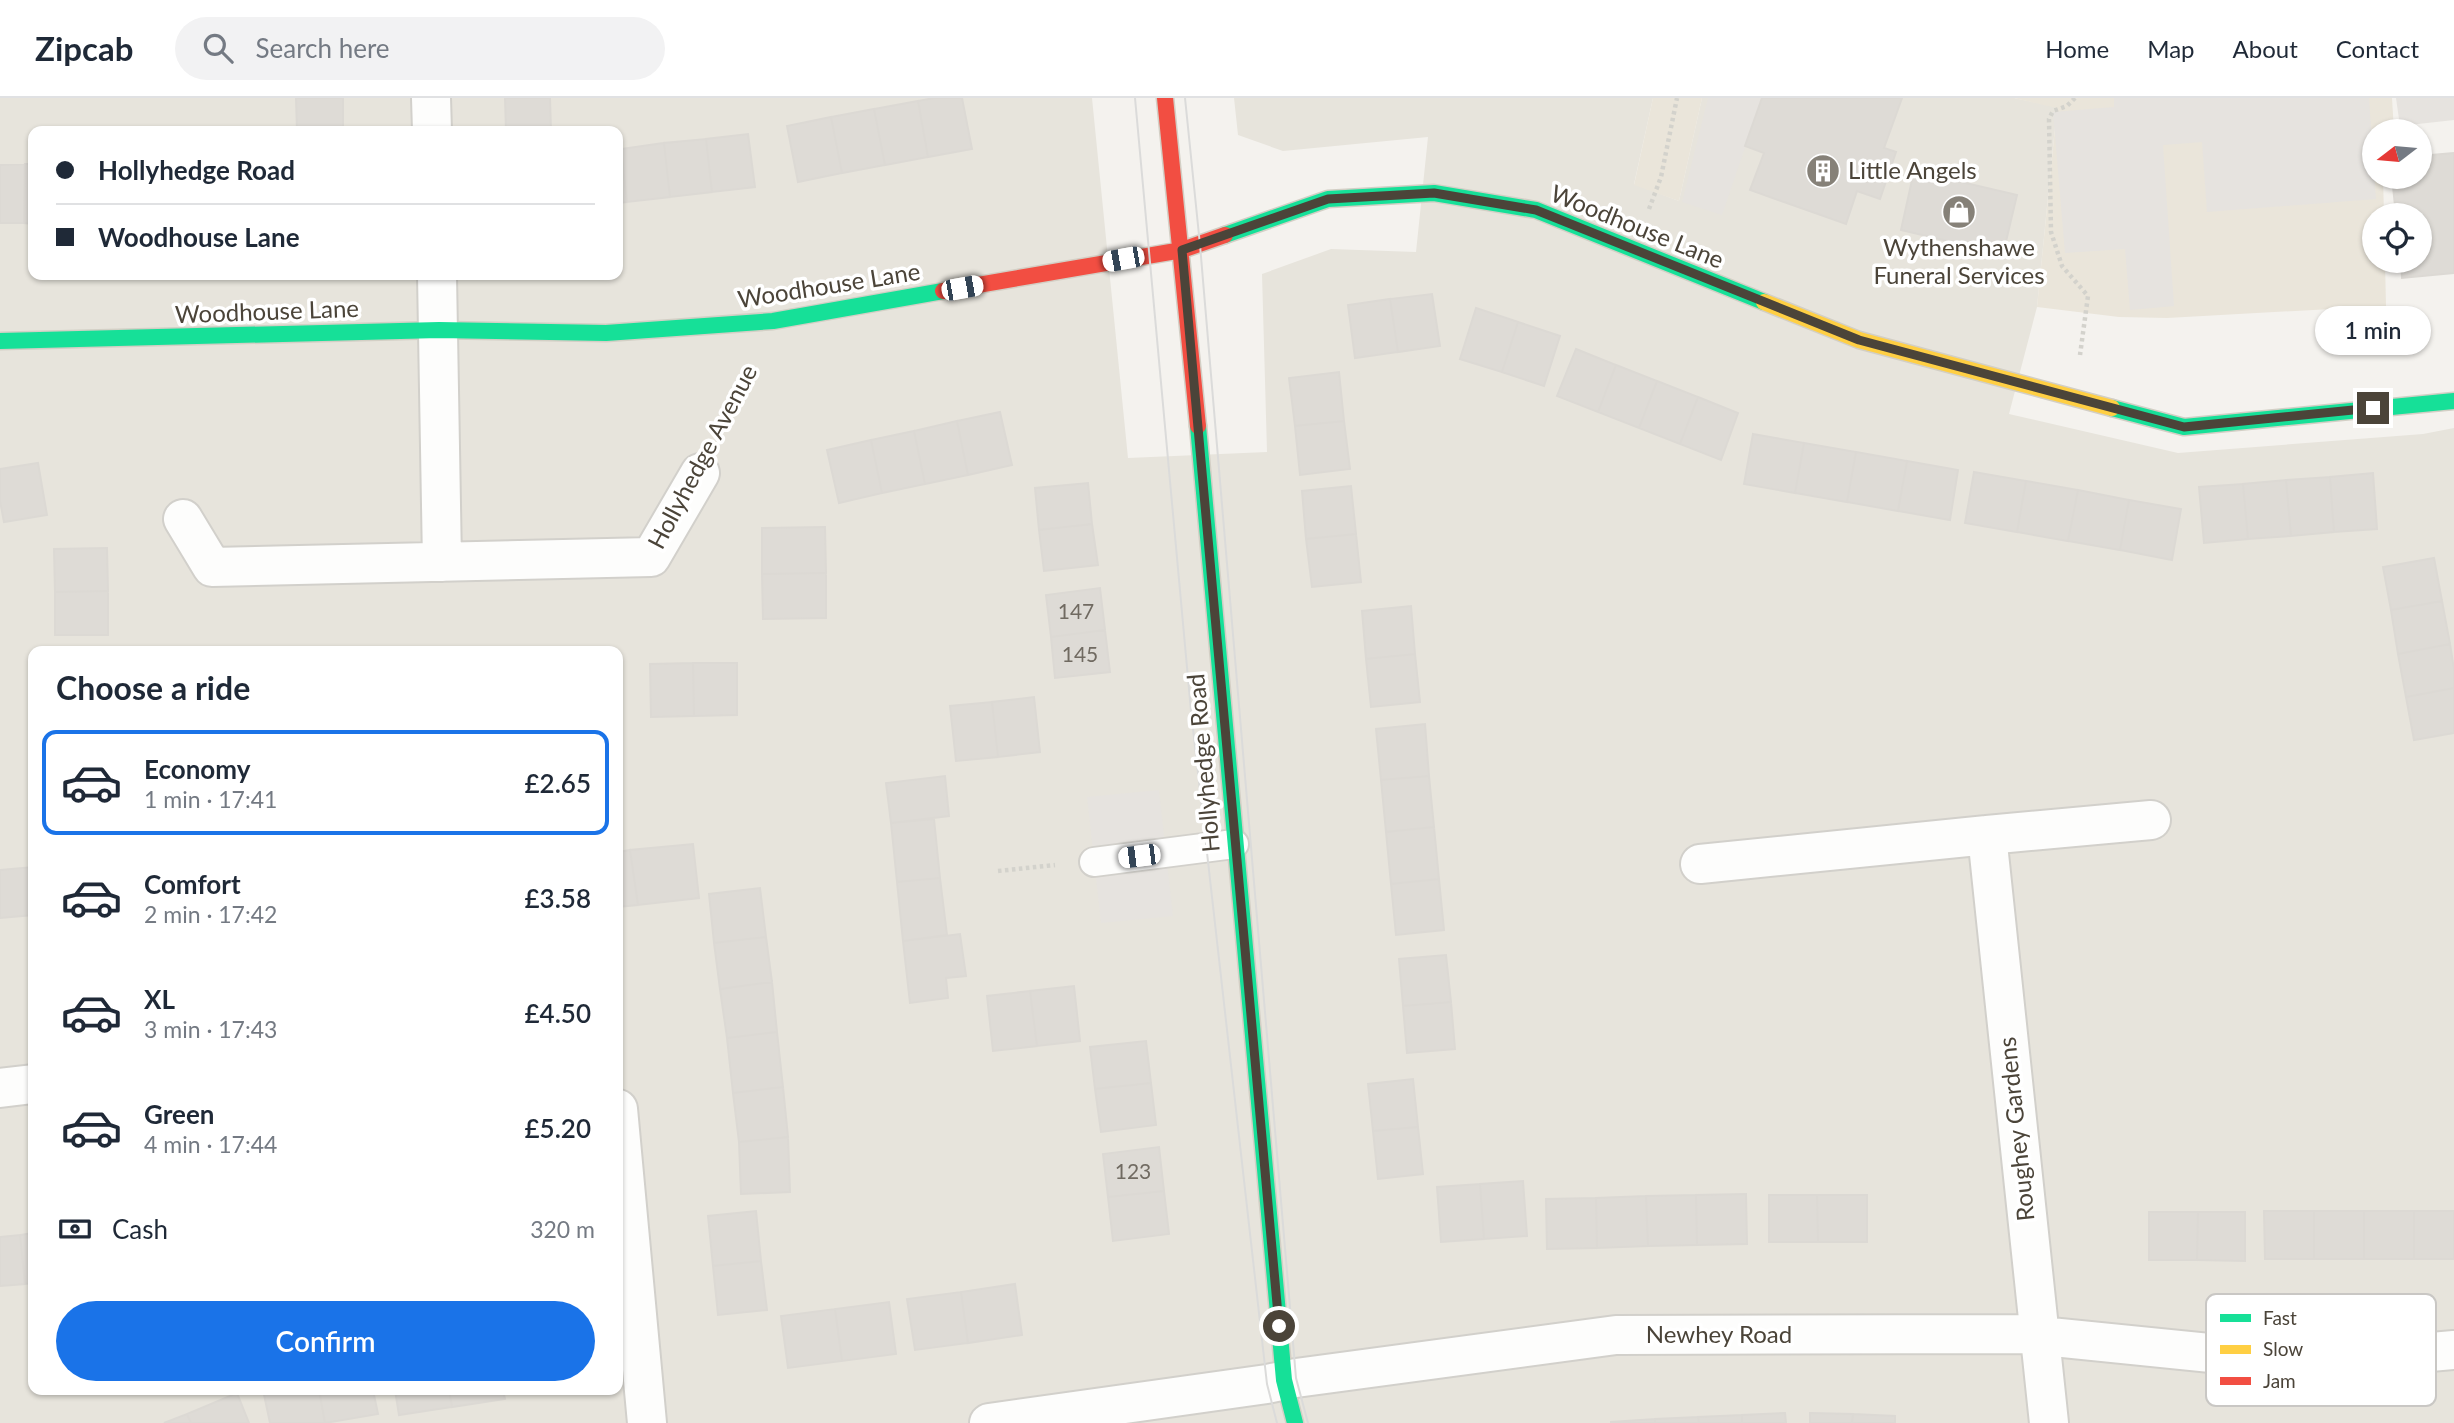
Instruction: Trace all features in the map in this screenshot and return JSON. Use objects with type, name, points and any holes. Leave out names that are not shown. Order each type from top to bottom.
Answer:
[{"type":"street","points":[[431,98],[432,126]]},
{"type":"street","name":"Hollyhedge Road","points":[[1166,98],[1284,1380],[1295,1423]]},
{"type":"street","name":"Woodhouse Lane","points":[[0,341],[439,330],[606,333],[773,321],[1182,250],[1328,199],[1434,193],[1536,210],[1859,340],[2184,427],[2454,401]]},
{"type":"street","points":[[437,280],[442,562]]},
{"type":"street","name":"Hollyhedge Avenue","points":[[183,519],[212,567],[650,557],[700,473]]},
{"type":"street","points":[[1700,864],[2151,820]]},
{"type":"street","name":"Roughey Gardens","points":[[1987,835],[2049,1423]]},
{"type":"street","points":[[0,1088],[28,1085]]},
{"type":"street","points":[[623,1163],[647,1423]]},
{"type":"street","name":"Newhey Road","points":[[989,1423],[1616,1335],[2039,1336],[2206,1353]]},
{"type":"street","name":"Newhey Road","points":[[2436,1352],[2454,1350]]},
{"type":"lane","points":[[1094,862],[1234,844]]},
{"type":"path","points":[[1635,250],[1661,177],[1677,98]]},
{"type":"path","points":[[2074,398],[2088,296],[2062,266],[2051,232],[2049,119],[2053,111],[2067,106],[2075,98]]},
{"type":"path","name":"Hollyhedge Avenue","points":[[700,473],[773,321]]},
{"type":"path","points":[[998,871],[1094,862]]},
{"type":"shaded area","points":[[0,98],[1092,98],[1128,458],[1267,452],[1262,274],[1331,249],[1416,252],[1428,137],[1283,151],[1238,135],[1234,98],[1653,98],[1634,184],[1679,201],[1702,98],[2014,98],[2057,107],[2037,307],[2009,414],[2178,453],[2423,434],[2454,428],[2454,1423],[0,1423]]},
{"type":"shaded area","points":[[1653,98],[1702,98],[1679,201],[1634,185]]},
{"type":"shaded area","points":[[1708,98],[1762,98],[1722,215],[1682,202]]},
{"type":"shaded area","points":[[2014,98],[2392,98],[2393,119],[2362,119],[2362,189],[2383,189],[2384,203],[2362,203],[2362,273],[2385,273],[2386,306],[2167,318],[2119,317],[2037,307],[2057,108]]},
{"type":"shaded area","points":[[2114,98],[2369,98],[2370,119],[2362,119],[2362,189],[2375,189],[2376,199],[2207,212],[2202,142],[2163,145],[2174,306],[2130,310],[2125,249],[2065,253],[2053,112],[2114,107]]},
{"type":"shaded area","points":[[2396,98],[2454,98],[2454,120],[2432,122],[2432,119],[2399,119]]},
{"type":"shaded area","points":[[1159,790],[1173,916],[1101,923],[1087,797]]},
{"type":"building","points":[[296,98],[343,98],[343,126],[297,126]]},
{"type":"building","points":[[505,98],[550,98],[551,126],[506,126]]},
{"type":"building","points":[[962,98],[972,149],[928,157],[918,101]]},
{"type":"building","name":"Little Angels","points":[[1762,98],[1902,98],[1884,148],[1896,152],[1880,199],[1857,191],[1846,224],[1750,190],[1764,153],[1745,146]]},
{"type":"building","points":[[918,101],[928,157],[885,165],[874,109]]},
{"type":"building","points":[[874,109],[885,165],[842,173],[831,117]]},
{"type":"building","points":[[831,117],[842,173],[798,182],[787,126]]},
{"type":"building","points":[[748,134],[755,187],[712,192],[706,139]]},
{"type":"building","points":[[706,139],[712,192],[670,197],[664,143]]},
{"type":"building","points":[[664,143],[670,197],[627,202],[623,149]]},
{"type":"building","points":[[2454,153],[2454,273],[2402,278],[2402,273],[2432,273],[2432,203],[2395,203],[2393,189],[2432,189],[2432,155]]},
{"type":"building","points":[[25,164],[28,164],[28,223],[24,223]]},
{"type":"building","points":[[25,164],[24,223],[0,223],[0,165]]},
{"type":"building","points":[[623,167],[627,202],[623,202]]},
{"type":"building","name":"Wythenshawe Funeral Services","points":[[1914,171],[2017,195],[2003,254],[1901,230]]},
{"type":"building","points":[[1432,294],[1440,346],[1398,352],[1390,299]]},
{"type":"building","points":[[1390,299],[1398,352],[1355,358],[1348,305]]},
{"type":"building","points":[[1476,308],[1518,322],[1502,372],[1460,359]]},
{"type":"building","points":[[1518,322],[1560,336],[1544,386],[1502,372]]},
{"type":"building","points":[[1576,349],[1616,365],[1598,412],[1557,396]]},
{"type":"building","points":[[1616,365],[1657,381],[1639,428],[1598,412]]},
{"type":"building","points":[[1339,372],[1344,421],[1295,426],[1289,378]]},
{"type":"building","points":[[1657,381],[1698,397],[1680,444],[1639,428]]},
{"type":"building","points":[[1698,397],[1738,413],[1721,460],[1680,444]]},
{"type":"building","points":[[1000,412],[1012,465],[968,475],[957,421]]},
{"type":"building","points":[[957,421],[968,475],[925,484],[914,431]]},
{"type":"building","points":[[1344,421],[1350,469],[1300,475],[1295,426]]},
{"type":"building","points":[[914,431],[925,484],[882,493],[871,440]]},
{"type":"building","points":[[1753,434],[1804,443],[1795,493],[1744,484]]},
{"type":"building","points":[[871,440],[882,493],[839,503],[827,450]]},
{"type":"building","points":[[1804,443],[1856,452],[1847,502],[1795,493]]},
{"type":"building","points":[[1856,452],[1907,461],[1898,511],[1847,502]]},
{"type":"building","points":[[1907,461],[1958,470],[1950,520],[1898,511]]},
{"type":"building","points":[[38,463],[47,515],[4,522],[0,501],[0,469]]},
{"type":"building","points":[[1974,472],[2026,481],[2017,532],[1965,523]]},
{"type":"building","points":[[2373,473],[2377,529],[2334,532],[2330,477]]},
{"type":"building","points":[[2330,477],[2334,532],[2291,536],[2286,480]]},
{"type":"building","points":[[2286,480],[2291,536],[2248,539],[2243,484]]},
{"type":"building","points":[[2026,481],[2078,490],[2068,541],[2017,532]]},
{"type":"building","points":[[1088,483],[1092,524],[1039,530],[1035,488]]},
{"type":"building","points":[[2243,484],[2248,539],[2204,543],[2199,487]]},
{"type":"building","points":[[1351,486],[1356,534],[1306,539],[1302,491]]},
{"type":"building","points":[[2078,490],[2129,500],[2120,550],[2068,541]]},
{"type":"building","points":[[2129,500],[2181,509],[2172,560],[2120,550]]},
{"type":"building","points":[[1092,524],[1098,565],[1044,571],[1039,530]]},
{"type":"building","points":[[825,527],[826,573],[762,574],[762,528]]},
{"type":"building","points":[[1356,534],[1361,582],[1312,587],[1306,539]]},
{"type":"building","points":[[107,548],[108,591],[55,592],[54,549]]},
{"type":"building","points":[[2434,558],[2442,601],[2391,610],[2383,567]]},
{"type":"building","points":[[826,573],[826,618],[763,619],[762,574]]},
{"type":"building","points":[[1100,588],[1105,630],[1051,637],[1046,595]]},
{"type":"building","points":[[108,591],[108,635],[55,635],[55,592]]},
{"type":"building","points":[[2442,601],[2450,644],[2398,654],[2391,610]]},
{"type":"building","points":[[1411,606],[1415,654],[1366,659],[1362,611]]},
{"type":"building","points":[[1105,630],[1110,672],[1055,678],[1051,637]]},
{"type":"building","points":[[2450,644],[2454,688],[2406,697],[2398,654]]},
{"type":"building","points":[[1415,654],[1420,702],[1371,707],[1366,659]]},
{"type":"building","points":[[693,663],[694,716],[651,717],[650,664]]},
{"type":"building","points":[[693,663],[737,663],[737,715],[694,716]]},
{"type":"building","points":[[2454,688],[2454,733],[2414,740],[2406,697]]},
{"type":"building","points":[[1034,697],[1040,752],[998,757],[992,702]]},
{"type":"building","points":[[992,702],[998,757],[956,761],[950,706]]},
{"type":"building","points":[[1425,724],[1429,776],[1381,780],[1376,729]]},
{"type":"building","points":[[945,776],[949,816],[891,823],[886,783]]},
{"type":"building","points":[[1429,776],[1434,827],[1386,832],[1381,780]]},
{"type":"building","points":[[934,819],[940,878],[897,882],[891,823]]},
{"type":"building","points":[[1434,827],[1439,879],[1391,884],[1386,832]]},
{"type":"building","points":[[693,844],[699,898],[638,905],[630,850]]},
{"type":"building","points":[[630,850],[638,905],[623,906],[623,851]]},
{"type":"building","points":[[28,867],[28,915],[0,918],[0,870]]},
{"type":"building","points":[[940,878],[947,935],[903,941],[897,882]]},
{"type":"building","points":[[1439,879],[1444,930],[1396,935],[1391,884]]},
{"type":"building","points":[[760,888],[766,937],[714,943],[709,894]]},
{"type":"building","points":[[960,934],[966,976],[946,978],[948,998],[910,1003],[903,941]]},
{"type":"building","points":[[766,937],[772,982],[720,989],[714,943]]},
{"type":"building","points":[[1446,955],[1451,1002],[1403,1006],[1399,959]]},
{"type":"building","points":[[772,982],[777,1032],[727,1038],[720,989]]},
{"type":"building","points":[[1074,986],[1080,1041],[1037,1046],[1030,991]]},
{"type":"building","points":[[1030,991],[1037,1046],[993,1051],[987,996]]},
{"type":"building","points":[[1451,1002],[1455,1049],[1407,1053],[1403,1006]]},
{"type":"building","points":[[777,1032],[783,1087],[733,1093],[727,1038]]},
{"type":"building","points":[[1146,1041],[1151,1083],[1095,1089],[1090,1047]]},
{"type":"building","points":[[1413,1079],[1418,1127],[1373,1131],[1368,1084]]},
{"type":"building","points":[[1151,1083],[1156,1125],[1101,1132],[1095,1089]]},
{"type":"building","points":[[783,1087],[788,1137],[739,1142],[733,1093]]},
{"type":"building","points":[[1418,1127],[1423,1174],[1378,1179],[1373,1131]]},
{"type":"building","points":[[788,1137],[790,1192],[741,1194],[739,1142]]},
{"type":"building","points":[[1159,1147],[1164,1191],[1108,1197],[1103,1154]]},
{"type":"building","points":[[1523,1181],[1527,1236],[1484,1239],[1480,1184]]},
{"type":"building","points":[[1480,1184],[1484,1239],[1441,1242],[1437,1187]]},
{"type":"building","points":[[1164,1191],[1169,1234],[1113,1241],[1108,1197]]},
{"type":"building","points":[[1746,1194],[1747,1244],[1697,1245],[1696,1195]]},
{"type":"building","points":[[1696,1195],[1697,1245],[1648,1246],[1646,1196]]},
{"type":"building","points":[[1769,1195],[1817,1195],[1818,1242],[1769,1242]]},
{"type":"building","points":[[1817,1195],[1867,1195],[1867,1242],[1818,1242]]},
{"type":"building","points":[[1646,1196],[1648,1246],[1597,1248],[1596,1198]]},
{"type":"building","points":[[1596,1198],[1597,1248],[1547,1249],[1546,1199]]},
{"type":"building","points":[[756,1211],[761,1261],[713,1266],[708,1216]]},
{"type":"building","points":[[2264,1211],[2314,1211],[2314,1259],[2265,1259]]},
{"type":"building","points":[[2314,1211],[2364,1211],[2364,1259],[2314,1259]]},
{"type":"building","points":[[2364,1211],[2414,1211],[2414,1259],[2364,1259]]},
{"type":"building","points":[[2414,1211],[2454,1211],[2454,1259],[2414,1259]]},
{"type":"building","points":[[2149,1212],[2198,1212],[2197,1260],[2149,1260]]},
{"type":"building","points":[[2198,1212],[2245,1212],[2245,1261],[2197,1260]]},
{"type":"building","points":[[28,1234],[28,1284],[25,1284],[20,1235]]},
{"type":"building","points":[[20,1235],[25,1284],[0,1286],[0,1237]]},
{"type":"building","points":[[761,1261],[767,1310],[718,1315],[713,1266]]},
{"type":"building","points":[[1015,1284],[1022,1335],[968,1343],[961,1292]]},
{"type":"building","points":[[961,1292],[968,1343],[915,1350],[907,1299]]},
{"type":"building","points":[[889,1302],[896,1354],[842,1361],[835,1309]]},
{"type":"building","points":[[835,1309],[842,1361],[788,1368],[781,1316]]},
{"type":"building","points":[[238,1395],[249,1423],[191,1423],[187,1414]]},
{"type":"building","points":[[264,1395],[320,1395],[325,1423],[270,1423]]},
{"type":"building","points":[[320,1395],[374,1395],[378,1414],[325,1423]]},
{"type":"building","points":[[396,1395],[450,1395],[452,1407],[399,1415]]},
{"type":"building","points":[[450,1395],[504,1395],[505,1399],[452,1407]]},
{"type":"building","points":[[1785,1413],[1786,1423],[1742,1423],[1742,1415]]},
{"type":"building","points":[[1810,1413],[1853,1414],[1852,1423],[1810,1423]]},
{"type":"building","points":[[187,1414],[191,1423],[164,1423]]},
{"type":"building","points":[[1853,1414],[1895,1416],[1895,1423],[1852,1423]]},
{"type":"building","points":[[1742,1415],[1742,1423],[1699,1423],[1698,1417]]},
{"type":"building","points":[[1698,1417],[1699,1423],[1655,1423],[1655,1419]]},
{"type":"building","points":[[1655,1419],[1655,1423],[1611,1423],[1611,1422]]},
{"type":"tram line","points":[[1135,98],[1191,711],[1267,1384],[1277,1423]]},
{"type":"tram line","points":[[1185,98],[1200,245],[1296,1378],[1308,1423]]},
{"type":"traffic: fast","points":[[1225,235],[1328,199],[1434,193],[1536,210],[1764,302]]},
{"type":"traffic: fast","points":[[0,341],[439,330],[606,333],[773,321],[943,291]]},
{"type":"traffic: fast","points":[[2112,408],[2184,427],[2454,401]]},
{"type":"traffic: fast","points":[[1198,426],[1284,1380],[1295,1423]]},
{"type":"traffic: slow","points":[[1764,302],[1859,340],[2112,408]]},
{"type":"traffic: jam","points":[[1165,98],[1198,426]]},
{"type":"traffic: jam","points":[[943,291],[1182,250],[1225,235]]},
{"type":"place","name":"Little Angels","points":[[1823,171]]},
{"type":"place","name":"Wythenshawe Funeral Services","points":[[1959,212]]},
{"type":"route","points":[[1279,1326],[1182,250],[1328,199],[1434,193],[1536,210],[1859,340],[2184,427],[2373,408]]}]
